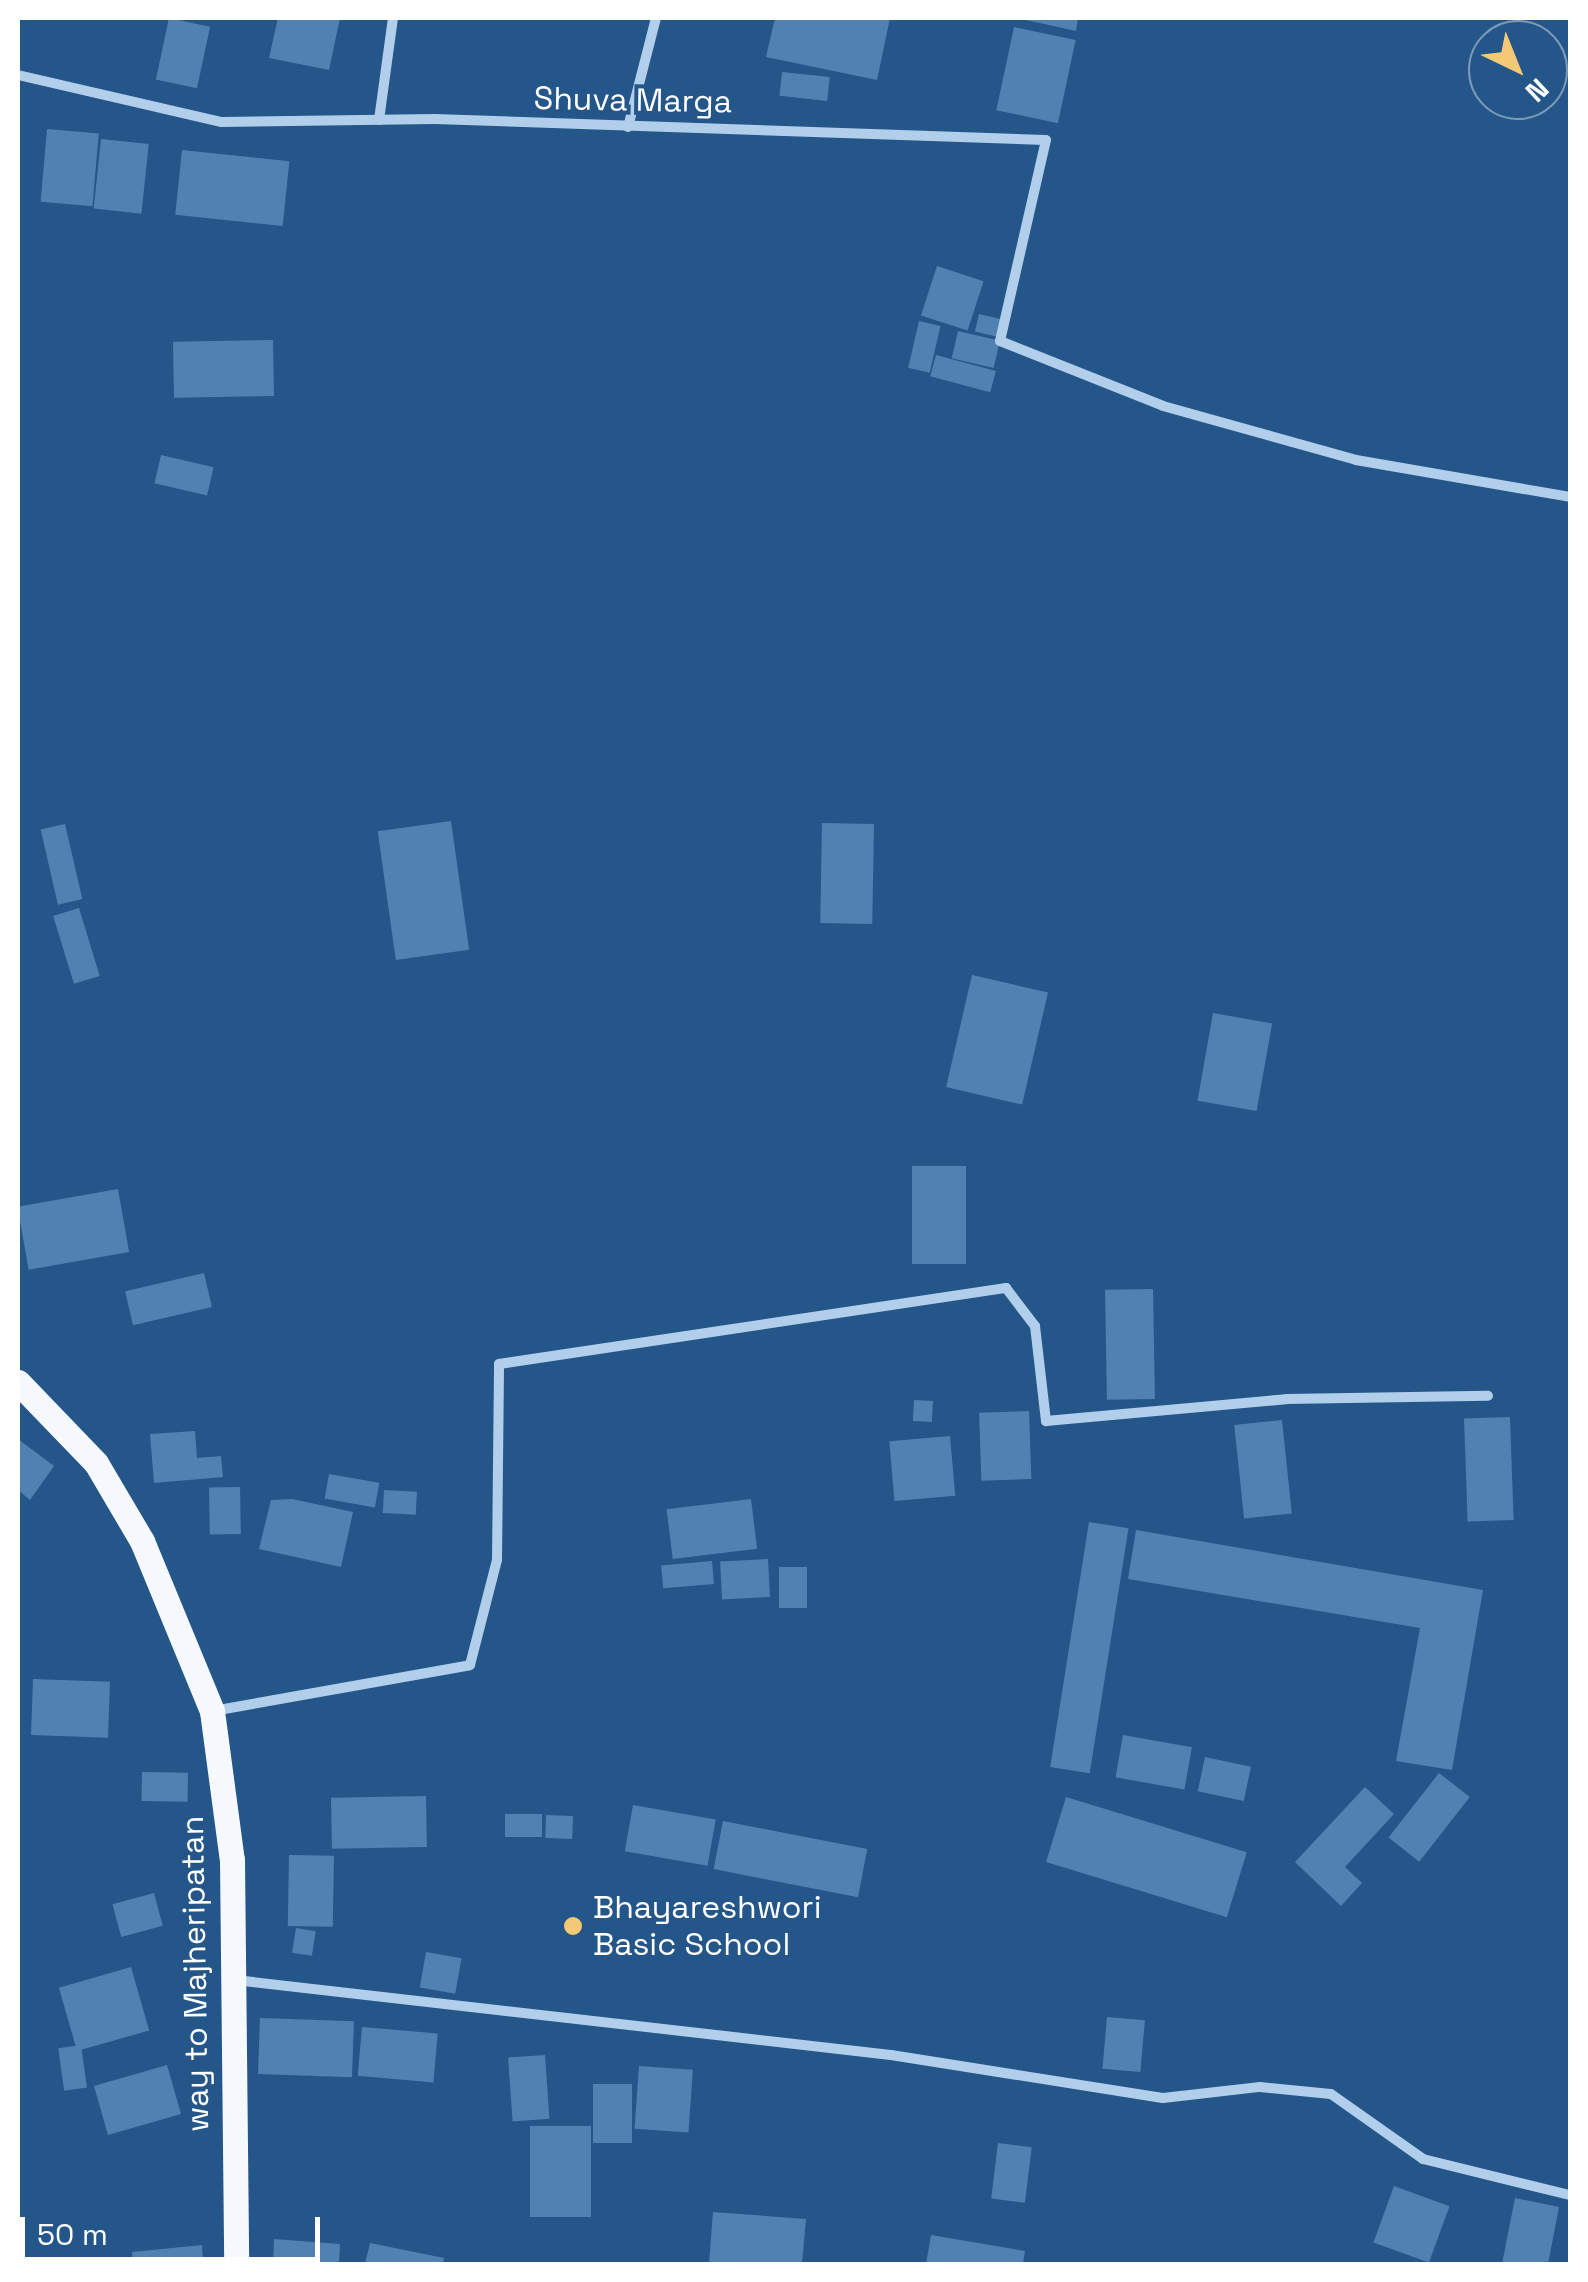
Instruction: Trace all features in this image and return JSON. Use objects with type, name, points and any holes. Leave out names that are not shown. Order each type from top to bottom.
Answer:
[{"type":"main road","name":"way to Majheripatan","points":[[18,1382],[106,1479],[142,1541],[212,1711],[232,1860],[228,1978],[236,2264]]},
{"type":"street","points":[[379,120],[393,18]]},
{"type":"street","points":[[628,128],[656,18]]},
{"type":"street","name":"Shuva Marga","points":[[18,75],[222,122],[379,120],[1046,140],[1000,341],[1163,406],[1356,460],[1570,497]]},
{"type":"street","points":[[212,1711],[470,1665],[497,1560],[499,1364],[1006,1288],[1035,1326],[1046,1421],[1286,1399],[1488,1396]]},
{"type":"street","points":[[228,1978],[890,2055],[1163,2098],[1260,2087],[1331,2094],[1423,2159],[1570,2195]]},
{"type":"building","points":[[169,18],[210,27],[197,88],[156,80]]},
{"type":"building","points":[[278,18],[340,18],[329,70],[269,58]]},
{"type":"building","points":[[775,18],[890,18],[877,80],[766,57]]},
{"type":"building","points":[[1017,18],[1078,18],[1076,31]]},
{"type":"building","points":[[1014,27],[1076,40],[1058,123],[996,110]]},
{"type":"building","points":[[782,72],[830,77],[827,101],[779,96]]},
{"type":"building","points":[[47,129],[99,134],[92,206],[41,202]]},
{"type":"building","points":[[101,139],[149,144],[141,214],[94,209]]},
{"type":"building","points":[[182,150],[289,161],[283,226],[175,215]]},
{"type":"building","points":[[937,266],[984,281],[968,331],[921,315]]},
{"type":"building","points":[[979,314],[1001,319],[997,337],[975,332]]},
{"type":"building","points":[[919,321],[940,326],[930,373],[908,368]]},
{"type":"building","points":[[958,331],[1000,341],[994,368],[952,358]]},
{"type":"building","points":[[273,340],[274,396],[174,398],[173,342]]},
{"type":"building","points":[[936,355],[996,371],[990,392],[930,376]]},
{"type":"building","points":[[161,455],[214,467],[207,495],[154,483]]},
{"type":"building","points":[[451,821],[469,950],[396,960],[378,831]]},
{"type":"building","points":[[822,823],[874,824],[872,924],[820,923]]},
{"type":"building","points":[[65,824],[82,899],[58,905],[41,830]]},
{"type":"building","points":[[79,908],[100,976],[74,984],[53,916]]},
{"type":"building","points":[[972,975],[1048,993],[1022,1105],[946,1087]]},
{"type":"building","points":[[1213,1013],[1272,1023],[1257,1111],[1198,1101]]},
{"type":"building","points":[[912,1166],[966,1166],[966,1264],[912,1264]]},
{"type":"building","points":[[118,1189],[129,1252],[29,1270],[18,1207]]},
{"type":"building","points":[[204,1273],[212,1307],[133,1325],[125,1291]]},
{"type":"building","points":[[1153,1289],[1155,1399],[1107,1400],[1105,1290]]},
{"type":"building","points":[[914,1400],[933,1401],[932,1422],[913,1421]]},
{"type":"building","points":[[1029,1411],[1031,1479],[981,1481],[979,1413]]},
{"type":"building","points":[[1510,1417],[1514,1520],[1468,1522],[1464,1419]]},
{"type":"building","points":[[1282,1420],[1292,1513],[1244,1519],[1234,1425]]},
{"type":"building","points":[[195,1431],[197,1458],[221,1456],[223,1477],[154,1483],[150,1434]]},
{"type":"building","points":[[950,1436],[955,1496],[894,1501],[889,1441]]},
{"type":"building","points":[[18,1439],[54,1466],[30,1500],[18,1490]]},
{"type":"building","points":[[329,1474],[379,1483],[375,1507],[325,1499]]},
{"type":"building","points":[[240,1487],[241,1534],[210,1535],[209,1488]]},
{"type":"building","points":[[384,1490],[417,1492],[416,1515],[383,1513]]},
{"type":"building","points":[[292,1499],[353,1512],[341,1567],[259,1549],[271,1500]]},
{"type":"building","points":[[751,1499],[757,1549],[673,1559],[667,1509]]},
{"type":"building","points":[[1089,1522],[1129,1528],[1090,1773],[1050,1767]]},
{"type":"building","points":[[1136,1530],[1483,1590],[1452,1770],[1396,1761],[1420,1628],[1128,1579]]},
{"type":"building","points":[[768,1559],[770,1597],[722,1599],[720,1562]]},
{"type":"building","points":[[712,1561],[714,1584],[663,1588],[661,1565]]},
{"type":"building","points":[[779,1567],[807,1567],[807,1608],[779,1608]]},
{"type":"building","points":[[33,1679],[110,1682],[108,1738],[31,1735]]},
{"type":"building","points":[[1123,1735],[1192,1747],[1184,1790],[1116,1777]]},
{"type":"building","points":[[1205,1757],[1251,1767],[1244,1801],[1198,1791]]},
{"type":"building","points":[[142,1772],[188,1773],[187,1802],[141,1801]]},
{"type":"building","points":[[1439,1773],[1470,1797],[1419,1862],[1389,1838]]},
{"type":"building","points":[[1365,1787],[1394,1814],[1345,1867],[1362,1883],[1341,1906],[1295,1862]]},
{"type":"building","points":[[426,1796],[427,1847],[332,1849],[331,1798]]},
{"type":"building","points":[[1066,1797],[1247,1852],[1227,1917],[1046,1862]]},
{"type":"building","points":[[633,1805],[716,1820],[708,1866],[625,1851]]},
{"type":"building","points":[[505,1814],[542,1814],[542,1837],[505,1837]]},
{"type":"building","points":[[546,1815],[573,1816],[572,1839],[545,1838]]},
{"type":"building","points":[[723,1821],[867,1849],[858,1897],[714,1869]]},
{"type":"building","points":[[289,1855],[334,1856],[333,1927],[288,1926]]},
{"type":"building","points":[[154,1893],[163,1926],[121,1937],[112,1904]]},
{"type":"building","points":[[296,1928],[316,1931],[312,1956],[292,1953]]},
{"type":"building","points":[[426,1952],[461,1958],[455,1994],[420,1987]]},
{"type":"building","points":[[131,1967],[149,2030],[77,2051],[59,1988]]},
{"type":"building","points":[[1107,2017],[1145,2020],[1140,2072],[1102,2069]]},
{"type":"building","points":[[260,2018],[354,2021],[352,2077],[258,2074]]},
{"type":"building","points":[[362,2027],[438,2034],[433,2082],[358,2076]]},
{"type":"building","points":[[81,2045],[87,2088],[64,2091],[58,2048]]},
{"type":"building","points":[[545,2055],[549,2119],[513,2121],[508,2058]]},
{"type":"building","points":[[167,2065],[181,2114],[108,2135],[94,2086]]},
{"type":"building","points":[[639,2066],[693,2070],[688,2133],[635,2129]]},
{"type":"building","points":[[593,2084],[632,2084],[632,2143],[593,2143]]},
{"type":"building","points":[[530,2126],[591,2126],[591,2217],[530,2217]]},
{"type":"building","points":[[998,2143],[1032,2147],[1025,2203],[991,2199]]},
{"type":"building","points":[[1394,2186],[1449,2206],[1429,2263],[1373,2242]]},
{"type":"building","points":[[1515,2198],[1559,2207],[1548,2264],[1502,2264]]},
{"type":"building","points":[[713,2212],[806,2219],[802,2264],[709,2264]]},
{"type":"building","points":[[931,2235],[1025,2251],[1023,2264],[926,2264]]},
{"type":"building","points":[[274,2239],[340,2244],[339,2264],[273,2264]]},
{"type":"building","points":[[370,2243],[444,2258],[443,2264],[365,2264]]},
{"type":"building","points":[[202,2245],[203,2264],[133,2264],[132,2252]]},
{"type":"place","name":"Bhayareshwori Basic School","points":[[573,1926]]}]
